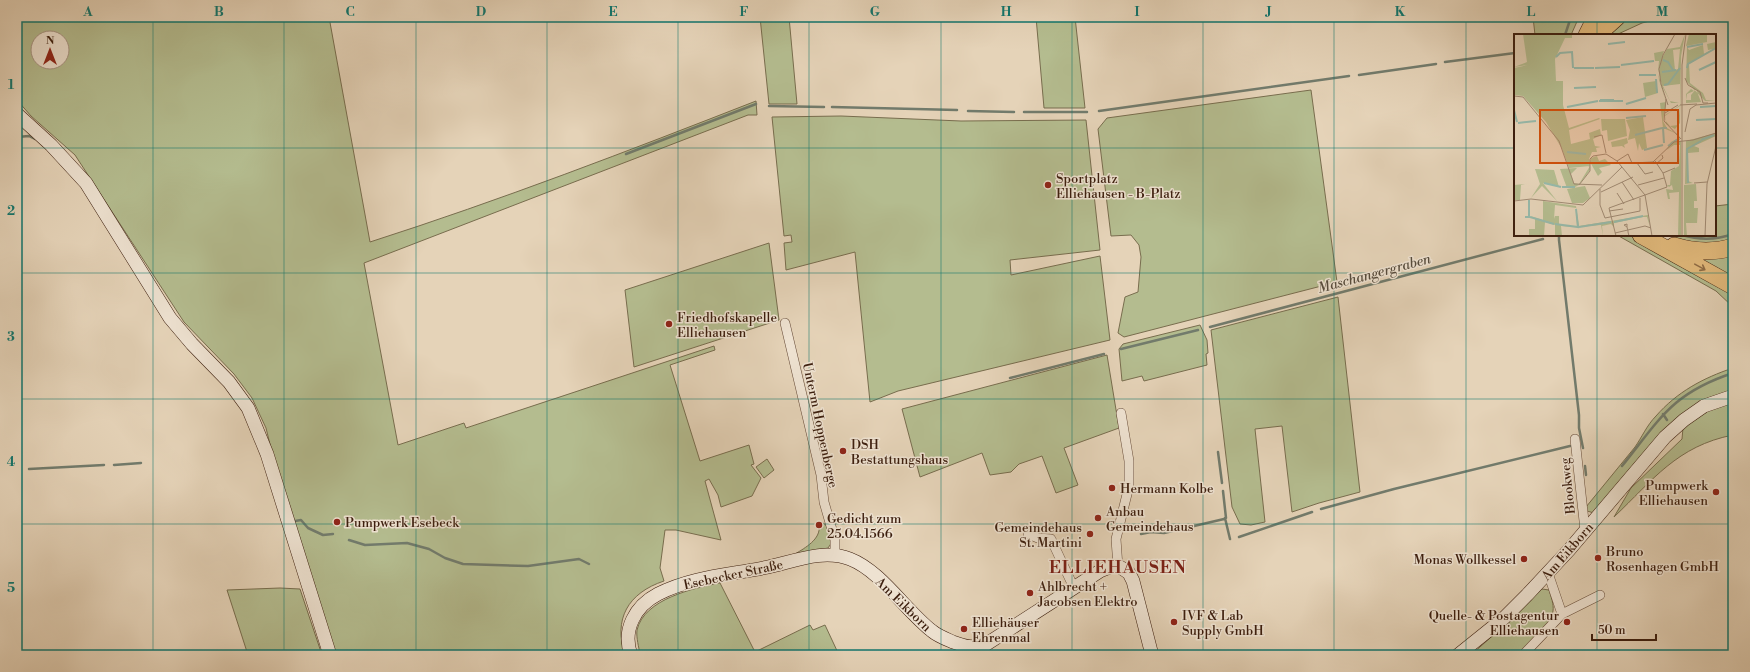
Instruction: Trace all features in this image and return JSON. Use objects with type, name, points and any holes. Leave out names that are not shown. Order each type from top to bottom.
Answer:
[{"type":"highway","points":[[1578,34],[1587,17]]},
{"type":"highway","points":[[1588,34],[1596,17]]},
{"type":"highway","points":[[1598,34],[1617,17]]},
{"type":"highway","points":[[1643,236],[1733,286]]},
{"type":"highway","points":[[1652,236],[1672,246],[1699,251],[1724,250],[1733,247]]},
{"type":"street","points":[[17,114],[51,145],[86,183],[170,318],[192,344],[230,382],[248,408],[267,454],[330,655]]},
{"type":"street","name":"Unterm Hoppenberge","points":[[784,323],[821,475],[824,502],[835,540],[835,556]]},
{"type":"street","name":"Am Eikborn","points":[[1458,655],[1504,618],[1548,573],[1665,437],[1684,420],[1704,406],[1733,396]]},
{"type":"street","points":[[1121,413],[1129,461],[1129,486],[1116,539],[1118,566],[1126,570],[1133,581],[1152,655]]},
{"type":"street","name":"Blookweg","points":[[1575,439],[1585,530]]},
{"type":"street","points":[[1028,534],[1038,538],[1051,539],[1074,588]]},
{"type":"street","name":"Am Eikborn","points":[[835,556],[851,560],[868,570],[933,632],[959,644],[980,651],[1074,588],[1100,572],[1110,567],[1118,566]]},
{"type":"street","name":"Esebecker Straße","points":[[631,655],[628,639],[633,617],[646,602],[658,594],[699,579],[764,568],[798,559],[835,556]]},
{"type":"street","points":[[1548,573],[1562,614]]},
{"type":"street","points":[[1523,655],[1562,614],[1600,595]]},
{"type":"green space","points":[[17,17],[329,17],[370,242],[516,192],[612,157],[756,101],[757,115],[748,115],[364,263],[398,445],[464,423],[466,428],[714,346],[715,350],[670,365],[700,461],[749,445],[754,464],[751,465],[761,478],[752,496],[721,507],[718,495],[709,479],[705,481],[721,540],[676,530],[665,530],[660,568],[664,581],[651,586],[641,593],[626,609],[621,630],[625,655],[336,655],[282,493],[266,428],[252,398],[234,374],[184,322],[75,155],[31,116],[17,100]]},
{"type":"green space","points":[[760,17],[789,17],[797,104],[769,104]]},
{"type":"green space","points":[[1036,17],[1075,17],[1085,108],[1044,108]]},
{"type":"green space","points":[[1533,17],[1579,17],[1571,34],[1535,34]]},
{"type":"green space","points":[[1628,17],[1665,17],[1642,23],[1618,34],[1605,34],[1620,20]]},
{"type":"green space","points":[[1311,90],[1337,282],[1124,337],[1118,333],[1125,297],[1138,292],[1141,257],[1139,245],[1131,235],[1111,236],[1098,129],[1107,118]]},
{"type":"green space","points":[[841,116],[961,121],[1086,120],[1100,250],[1010,260],[1011,275],[1100,256],[1110,340],[898,391],[870,402],[855,252],[786,270],[784,243],[792,242],[791,235],[784,236],[772,117]]},
{"type":"green space","points":[[1733,204],[1733,239],[1701,243],[1673,236],[1716,236],[1716,206]]},
{"type":"green space","points":[[1619,236],[1631,236],[1644,245],[1733,293],[1733,307],[1716,291]]},
{"type":"green space","points":[[769,243],[779,320],[634,367],[625,290]]},
{"type":"green space","points":[[1733,254],[1733,282],[1699,257]]},
{"type":"green space","points":[[1338,297],[1360,492],[1292,512],[1282,426],[1255,429],[1265,522],[1251,525],[1240,524],[1232,507],[1211,330]]},
{"type":"green space","points":[[1200,325],[1207,340],[1207,365],[1144,381],[1142,376],[1122,381],[1119,349],[1123,344]]},
{"type":"green space","points":[[1107,355],[1119,428],[1064,448],[1078,485],[1056,493],[1042,456],[1019,464],[1011,472],[990,475],[982,453],[920,477],[902,409]]},
{"type":"green space","points":[[1733,368],[1733,390],[1705,399],[1594,513],[1587,511],[1586,507],[1635,447],[1650,423],[1664,407],[1701,381]]},
{"type":"green space","points":[[1733,402],[1733,435],[1713,440],[1696,447],[1681,456],[1667,466],[1614,517],[1631,488],[1682,439],[1683,428],[1708,411]]},
{"type":"green space","points":[[767,459],[774,470],[764,478],[756,467]]},
{"type":"green space","points":[[823,523],[826,525],[832,542],[828,548],[795,554],[812,543],[818,535],[819,526]]},
{"type":"green space","points":[[720,583],[755,652],[810,625],[813,630],[825,625],[839,655],[640,655],[637,630],[642,619],[649,610],[659,603],[684,592]]},
{"type":"green space","points":[[280,588],[300,589],[322,655],[248,655],[227,590]]},
{"type":"green space","points":[[1542,589],[1549,590],[1553,606],[1552,616],[1544,628],[1517,655],[1471,655],[1519,612]]},
{"type":"waterway","points":[[1565,34],[1571,17]]},
{"type":"waterway","points":[[1445,62],[1514,53]]},
{"type":"waterway","points":[[1359,75],[1436,64]]},
{"type":"waterway","points":[[1099,111],[1349,76]]},
{"type":"waterway","points":[[626,154],[756,104]]},
{"type":"waterway","points":[[769,106],[824,107]]},
{"type":"waterway","points":[[832,107],[957,110]]},
{"type":"waterway","points":[[968,111],[1014,112]]},
{"type":"waterway","points":[[1024,112],[1087,112]]},
{"type":"waterway","points":[[17,137],[29,136],[35,139]]},
{"type":"waterway","name":"Maschangergraben","points":[[1686,236],[1708,239],[1733,234]]},
{"type":"waterway","points":[[1559,236],[1579,415],[1579,428],[1583,448]]},
{"type":"waterway","name":"Maschangergraben","points":[[1210,327],[1543,239]]},
{"type":"waterway","name":"Maschangergraben","points":[[1121,349],[1198,330]]},
{"type":"waterway","name":"Maschangergraben","points":[[1010,378],[1104,354]]},
{"type":"waterway","points":[[1622,466],[1669,409],[1695,389],[1733,373]]},
{"type":"waterway","points":[[1663,414],[1667,420]]},
{"type":"waterway","points":[[1321,509],[1394,489],[1570,446]]},
{"type":"waterway","points":[[1218,452],[1222,483]]},
{"type":"waterway","points":[[114,465],[141,463]]},
{"type":"waterway","points":[[29,469],[104,465]]},
{"type":"waterway","points":[[1585,466],[1586,475]]},
{"type":"waterway","points":[[1223,491],[1226,518]]},
{"type":"waterway","points":[[1239,537],[1312,512]]},
{"type":"waterway","points":[[1225,518],[1230,539]]},
{"type":"waterway","points":[[1141,534],[1151,532],[1164,533],[1224,519]]},
{"type":"waterway","points":[[295,521],[301,520],[308,528],[323,535],[333,534]]},
{"type":"waterway","points":[[349,540],[365,545],[407,543],[429,549],[445,558],[463,564],[528,566],[579,559],[589,564]]},
{"type":"place","name":"Sportplatz Elliehausen - B-Platz","points":[[1048,185]]},
{"type":"place","name":"Friedhofskapelle Elliehausen","points":[[669,324]]},
{"type":"place","name":"DSH Bestattungshaus","points":[[843,451]]},
{"type":"place","name":"Hermann Kolbe","points":[[1112,488]]},
{"type":"place","name":"Pumpwerk Elliehausen","points":[[1716,492]]},
{"type":"place","name":"Anbau Gemeindehaus","points":[[1098,518]]},
{"type":"place","name":"Pumpwerk Esebeck","points":[[337,522]]},
{"type":"place","name":"Gedicht zum 25.04.1566","points":[[819,525]]},
{"type":"place","name":"Gemeindehaus St. Martini","points":[[1090,534]]},
{"type":"place","name":"Bruno Rosenhagen GmbH","points":[[1598,558]]},
{"type":"place","name":"Monas Wollkessel","points":[[1524,559]]},
{"type":"place","name":"Ahlbrecht + Jacobsen Elektro","points":[[1030,593]]},
{"type":"place","name":"IVF & Lab Supply GmbH","points":[[1174,622]]},
{"type":"place","name":"Quelle- & Postagentur Elliehausen","points":[[1567,622]]},
{"type":"place","name":"Elliehäuser Ehrenmal","points":[[964,629]]},
{"type":"district","name":"ELLIEHAUSEN","points":[[1118,567]]}]
